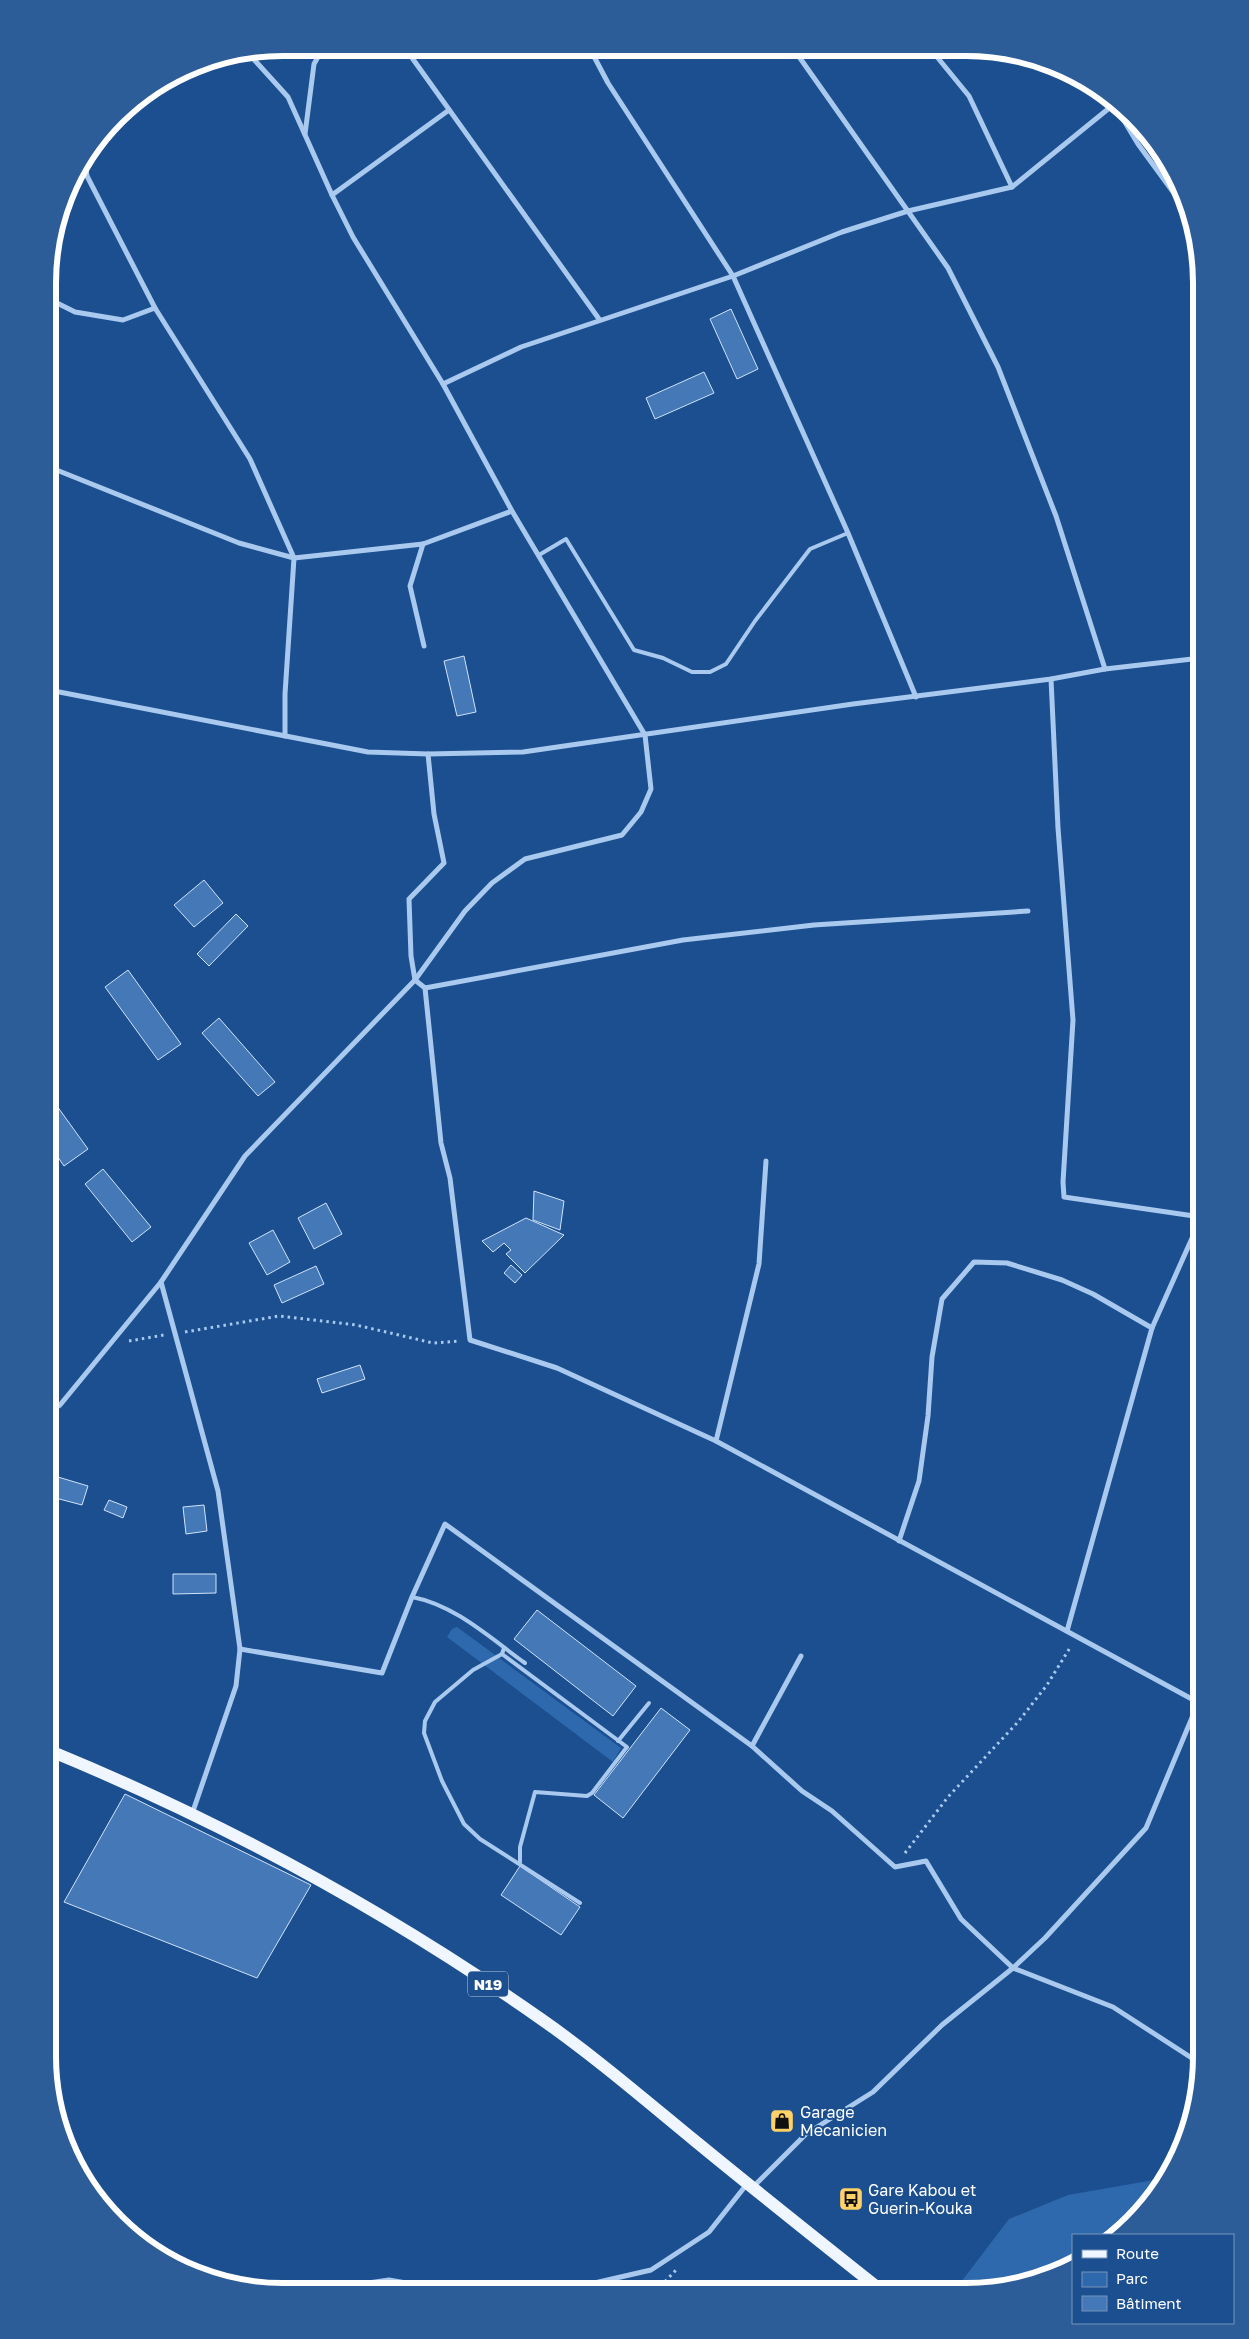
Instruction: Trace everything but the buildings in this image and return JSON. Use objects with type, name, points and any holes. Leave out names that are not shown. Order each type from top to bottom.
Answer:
[{"type":"main road","name":"N19","points":[[56,1753],[134,1785],[286,1861],[332,1887],[542,2019],[872,2283]]},
{"type":"street","points":[[305,136],[314,64],[318,56]]},
{"type":"street","points":[[411,56],[599,319]]},
{"type":"street","points":[[594,56],[608,83],[733,276],[848,534],[916,697]]},
{"type":"street","points":[[799,56],[948,268],[998,367],[1056,516],[1105,669]]},
{"type":"street","points":[[936,56],[968,96],[1012,187]]},
{"type":"street","points":[[56,1407],[60,1405],[162,1282],[245,1156],[415,980],[465,911],[492,883],[525,859],[622,835],[641,812],[651,789],[645,734],[512,511],[443,384],[353,237],[288,97],[253,58]]},
{"type":"street","points":[[443,384],[521,347],[599,319],[733,276],[842,232],[908,211],[1012,187],[1107,106]]},
{"type":"street","points":[[332,195],[449,110]]},
{"type":"street","points":[[1128,125],[1171,188]]},
{"type":"street","points":[[86,172],[155,308],[250,459],[294,558],[285,694],[285,736]]},
{"type":"street","points":[[56,302],[75,312],[123,320],[155,308]]},
{"type":"street","points":[[56,470],[239,543],[294,558],[423,544],[512,511]]},
{"type":"street","points":[[423,544],[410,586],[424,646]]},
{"type":"street","points":[[56,691],[368,752],[428,754],[523,752],[826,708],[1051,679],[1105,669],[1193,659]]},
{"type":"street","points":[[1051,679],[1058,828],[1073,1020],[1062,1182],[1064,1198],[1193,1217]]},
{"type":"street","points":[[428,754],[434,814],[444,863],[409,899],[411,956],[415,980],[425,988],[441,1143],[450,1178],[470,1340],[558,1368],[716,1441],[1193,1699]]},
{"type":"street","points":[[425,988],[683,940],[814,925],[1028,911]]},
{"type":"street","points":[[716,1441],[759,1264],[766,1161]]},
{"type":"street","points":[[1067,1631],[1152,1328],[1193,1236]]},
{"type":"street","points":[[899,1541],[919,1481],[928,1416],[932,1357],[942,1299],[974,1262],[1006,1263],[1062,1280],[1093,1294],[1152,1328]]},
{"type":"street","points":[[162,1282],[218,1491],[240,1649],[236,1686],[192,1814]]},
{"type":"street","points":[[240,1649],[382,1673],[412,1597],[445,1524],[752,1746],[802,1791],[832,1810],[894,1867],[926,1861],[961,1919],[1013,1968],[1113,2007],[1193,2059]]},
{"type":"street","points":[[752,1746],[801,1656]]},
{"type":"street","points":[[594,2283],[651,2270],[709,2232],[750,2186],[806,2134],[873,2092],[942,2025],[1013,1968],[1045,1938],[1146,1828],[1193,1719]]},
{"type":"street","points":[[368,2283],[389,2280],[406,2283]]},
{"type":"lane","points":[[538,555],[566,539],[634,650],[663,658],[692,672],[710,672],[726,664],[810,549],[848,534]]},
{"type":"lane","points":[[412,1597],[450,1609],[525,1663]]},
{"type":"lane","points":[[504,1648],[502,1654],[473,1670],[435,1702],[425,1721],[424,1733],[442,1781],[464,1824],[480,1839],[520,1862],[580,1903]]},
{"type":"lane","points":[[502,1654],[627,1747],[592,1793],[579,1797],[535,1792],[520,1847],[520,1862]]},
{"type":"lane","points":[[618,1741],[649,1703]]},
{"type":"path","points":[[110,1344],[279,1316],[356,1325],[433,1343],[470,1340]]},
{"type":"path","points":[[894,1867],[948,1797],[1018,1722],[1047,1685],[1076,1637]]},
{"type":"green space","points":[[457,1627],[621,1748],[613,1762],[447,1637],[452,1629]]},
{"type":"green space","points":[[1155,2180],[1146,2194],[1106,2234],[1072,2234],[1072,2256],[1066,2259],[1039,2271],[1024,2275],[995,2281],[960,2283],[1009,2219],[1068,2195]]},
{"type":"place","name":"Garage Mecanicien","points":[[782,2121]]},
{"type":"place","name":"Gare Kabou et Guerin-Kouka","points":[[851,2199]]}]
